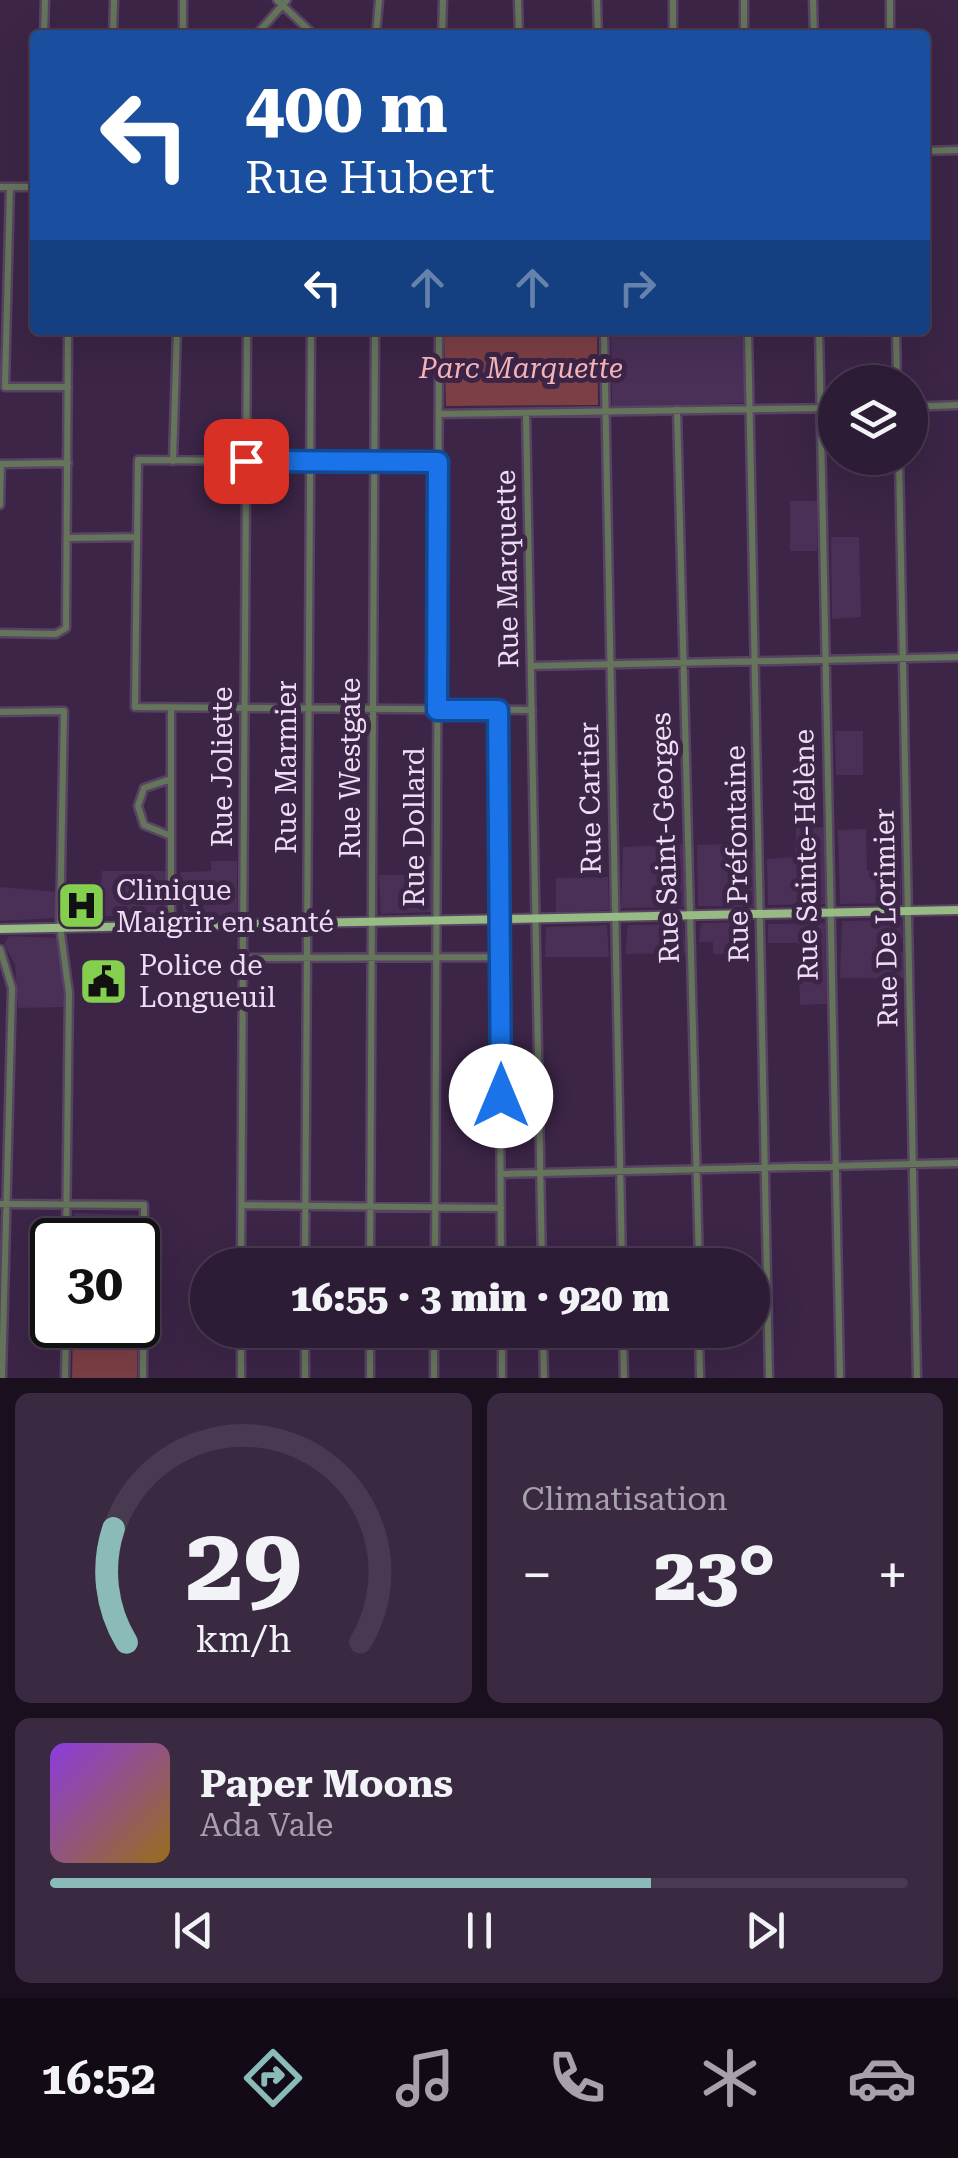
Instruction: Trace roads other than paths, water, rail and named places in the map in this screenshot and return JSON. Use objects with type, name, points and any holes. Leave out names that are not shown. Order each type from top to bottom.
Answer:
[{"type":"main road","points":[[0,928],[958,910]]},
{"type":"street","points":[[44,0],[44,30]]},
{"type":"street","points":[[114,0],[114,30]]},
{"type":"street","points":[[183,0],[183,30]]},
{"type":"street","points":[[376,30],[379,0]]},
{"type":"street","points":[[442,30],[443,0]]},
{"type":"street","points":[[518,0],[518,30]]},
{"type":"street","points":[[597,0],[598,30]]},
{"type":"street","points":[[672,0],[673,30]]},
{"type":"street","points":[[744,0],[744,30]]},
{"type":"street","points":[[813,0],[814,30]]},
{"type":"street","points":[[890,0],[890,30]]},
{"type":"street","points":[[260,30],[282,2],[309,30]]},
{"type":"street","points":[[930,151],[958,150]]},
{"type":"street","points":[[0,187],[30,187]]},
{"type":"street","points":[[10,187],[5,387],[68,387]]},
{"type":"street","points":[[0,633],[61,633],[66,628],[68,335]]},
{"type":"street","points":[[174,460],[177,335]]},
{"type":"street","name":"Rue Joliette","points":[[242,1248],[247,335]]},
{"type":"street","name":"Rue Marmier","points":[[306,1248],[311,335]]},
{"type":"street","name":"Rue Westgate","points":[[370,1248],[375,335]]},
{"type":"street","name":"Rue Dollard","points":[[434,1248],[439,335]]},
{"type":"street","name":"Rue Cartier","points":[[604,335],[622,1248]]},
{"type":"street","name":"Rue Préfontaine","points":[[748,335],[769,1378]]},
{"type":"street","name":"Rue Sainte-Hélène","points":[[818,335],[819,365]]},
{"type":"street","points":[[896,335],[897,365]]},
{"type":"street","points":[[928,406],[958,405]]},
{"type":"street","points":[[439,414],[818,408]]},
{"type":"street","name":"Rue Saint-Georges","points":[[677,410],[698,1248]]},
{"type":"street","name":"Rue Marquette","points":[[526,413],[542,1248]]},
{"type":"street","points":[[438,462],[138,460],[135,707],[532,710]]},
{"type":"street","points":[[0,505],[1,464],[68,463]]},
{"type":"street","name":"Rue Sainte-Hélène","points":[[821,475],[840,1378]]},
{"type":"street","name":"Rue De Lorimier","points":[[899,475],[918,1378]]},
{"type":"street","points":[[67,538],[136,537]]},
{"type":"street","points":[[531,666],[958,658]]},
{"type":"street","points":[[170,925],[171,708]]},
{"type":"street","points":[[498,710],[501,1248]]},
{"type":"street","points":[[0,712],[64,711],[60,928],[69,993],[67,1218]]},
{"type":"street","points":[[170,836],[144,824],[138,806],[144,788],[171,779]]},
{"type":"street","points":[[0,949],[12,988],[3,1204],[2,1378]]},
{"type":"street","points":[[243,958],[502,957]]},
{"type":"street","points":[[501,1174],[958,1163]]},
{"type":"street","points":[[3,1204],[144,1205],[142,1378]]},
{"type":"street","points":[[242,1205],[501,1208]]},
{"type":"street","points":[[65,1378],[66,1348]]},
{"type":"street","points":[[241,1348],[241,1378]]},
{"type":"street","points":[[304,1378],[305,1348]]},
{"type":"street","points":[[370,1348],[370,1378]]},
{"type":"street","points":[[434,1348],[434,1378]]},
{"type":"street","points":[[502,1348],[502,1378]]},
{"type":"street","points":[[543,1348],[544,1378]]},
{"type":"street","points":[[624,1348],[624,1378]]},
{"type":"street","points":[[700,1348],[700,1378]]},
{"type":"place","name":"Clinique Maigrir en santé","points":[[81,906]]},
{"type":"place","name":"Police de Longueuil","points":[[104,981]]},
{"type":"park label","name":"Parc Marquette","points":[[521,368]]}]
